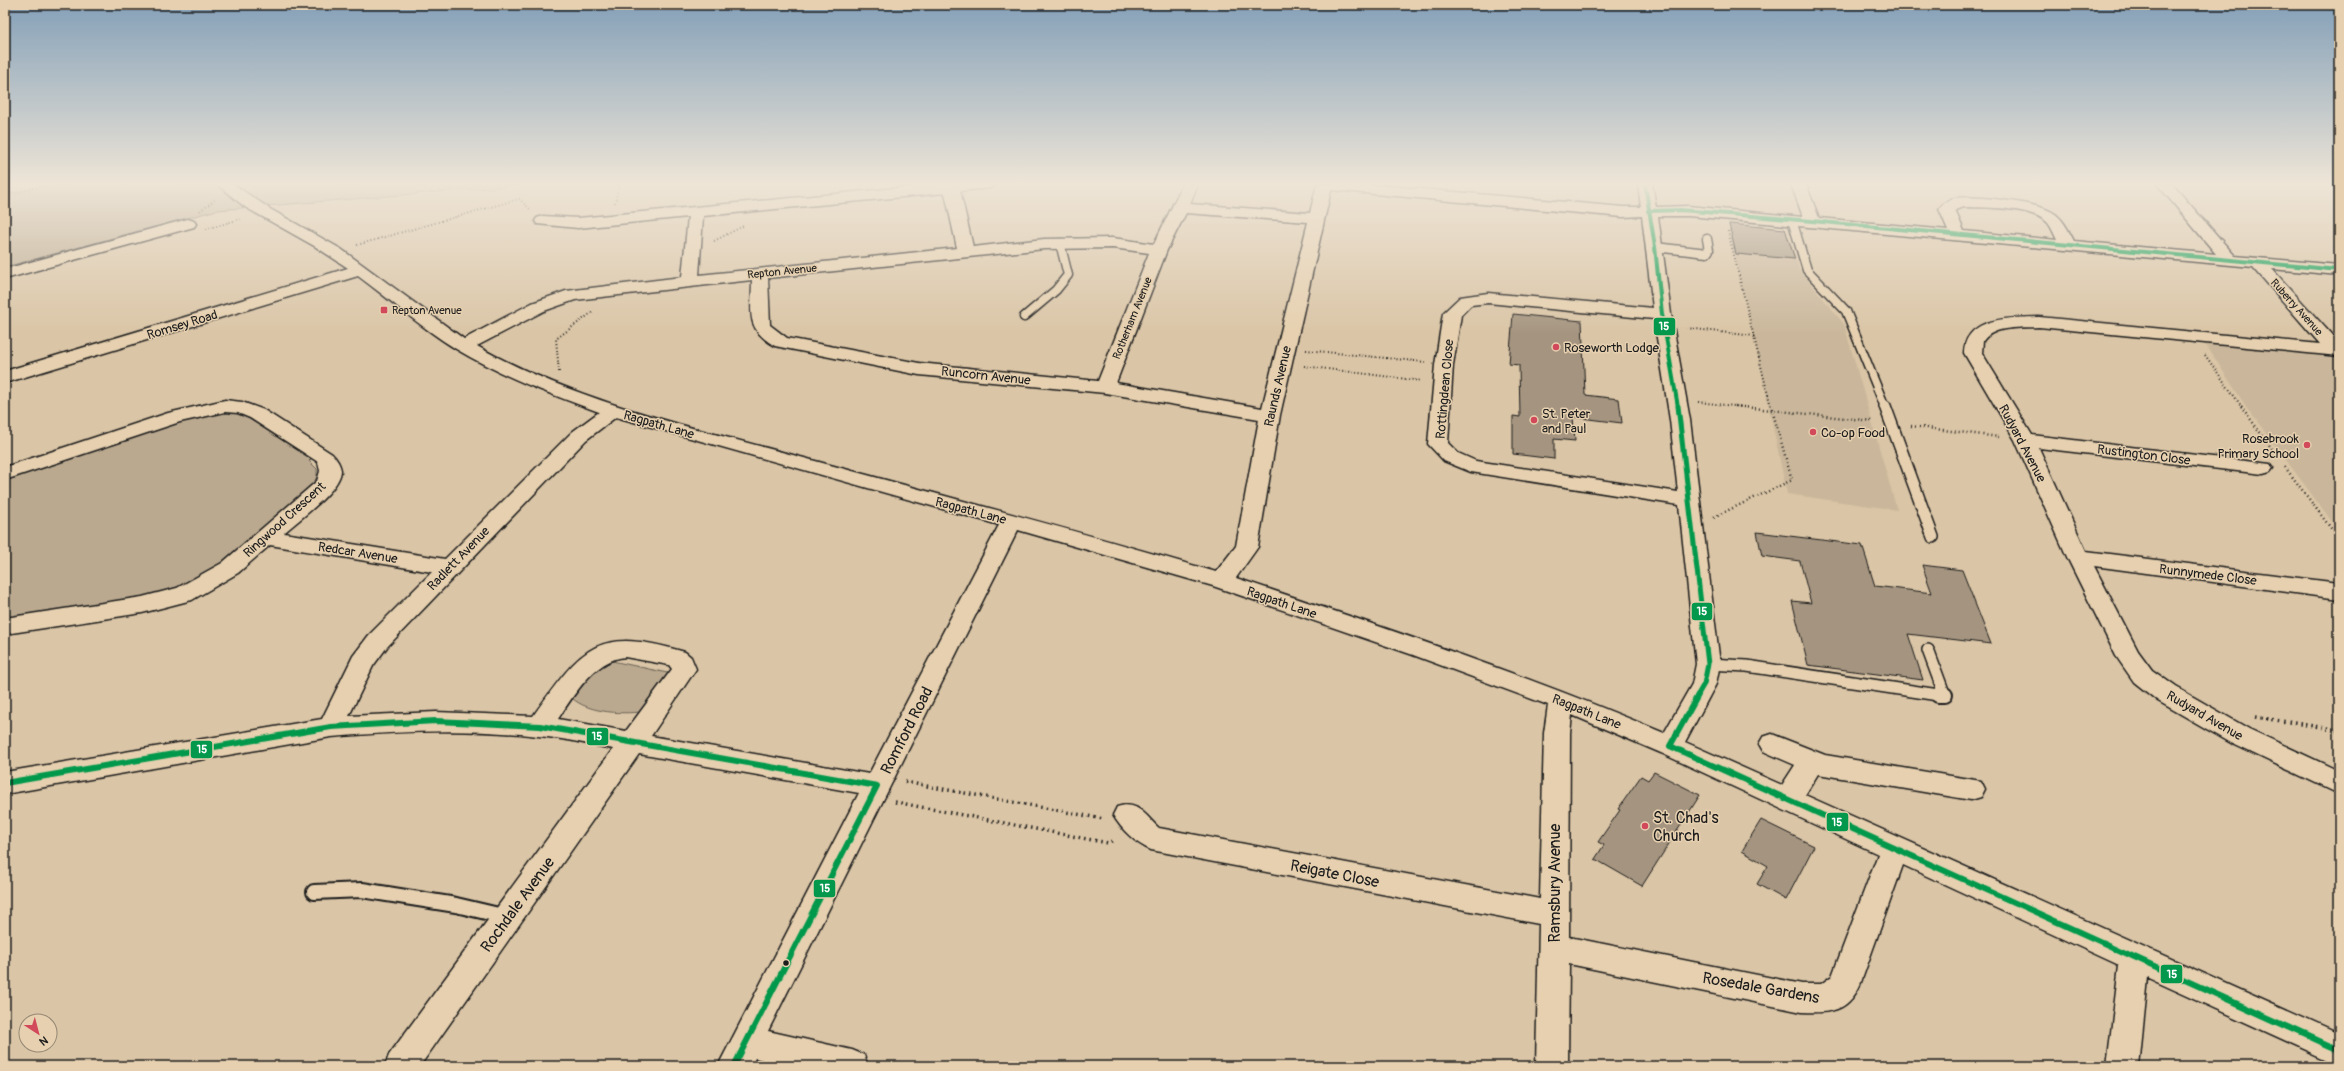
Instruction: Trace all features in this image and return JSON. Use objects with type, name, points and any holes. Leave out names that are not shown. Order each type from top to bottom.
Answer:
[{"type":"street","points":[[5,274],[154,234]]},
{"type":"street","name":"Ragpath Lane","points":[[303,234],[335,252],[421,318],[464,346],[507,368],[612,410],[1221,582],[1422,649],[1560,700],[1670,746],[1895,847],[2339,1050]]},
{"type":"street","points":[[690,281],[694,234]]},
{"type":"street","points":[[962,234],[966,252]]},
{"type":"street","name":"Rotherham Avenue","points":[[1105,387],[1159,250],[1168,234]]},
{"type":"street","name":"Raunds Avenue","points":[[1221,582],[1247,547],[1270,415],[1313,234]]},
{"type":"street","points":[[1652,234],[1662,314],[1676,399],[1708,664],[1704,684],[1670,746]]},
{"type":"street","points":[[1947,234],[2339,270]]},
{"type":"street","points":[[2061,234],[2068,245]]},
{"type":"street","points":[[2207,234],[2230,260]]},
{"type":"street","name":"Repton Avenue","points":[[464,346],[538,307],[572,296],[760,273],[1060,242],[1113,242],[1159,250]]},
{"type":"street","name":"Ruberry Avenue","points":[[2258,263],[2337,351]]},
{"type":"street","name":"Romsey Road","points":[[5,377],[360,270]]},
{"type":"street","name":"Runcorn Avenue","points":[[760,273],[761,326],[769,335],[781,342],[919,369],[1105,387],[1270,415]]},
{"type":"street","name":"Rottingdean Close","points":[[1662,314],[1488,298],[1466,302],[1452,313],[1443,374],[1438,444],[1450,457],[1471,466],[1688,500]]},
{"type":"street","name":"Rudyard Avenue","points":[[2337,351],[2039,322],[2003,324],[1983,332],[1974,341],[1973,354],[2025,440],[2078,557],[2128,656],[2143,676],[2167,694],[2240,736],[2339,783]]},
{"type":"street","name":"Ringwood Crescent","points":[[5,474],[188,414],[225,406],[242,408],[257,414],[325,458],[330,464],[331,474],[326,484],[266,537],[216,577],[184,594],[142,605],[5,626]]},
{"type":"street","name":"Radlett Avenue","points":[[331,727],[362,662],[378,642],[449,567],[579,436],[612,410]]},
{"type":"street","name":"Rustington Close","points":[[2025,440],[2270,465]]},
{"type":"street","name":"Romford Road","points":[[740,1054],[1012,522]]},
{"type":"street","name":"Redcar Avenue","points":[[266,537],[449,567]]},
{"type":"street","name":"Runnymede Close","points":[[2078,557],[2339,591]]},
{"type":"street","name":"Rochdale Avenue","points":[[401,1066],[679,678],[684,669],[682,662],[676,658],[624,648],[609,649],[596,656],[585,665],[540,726]]},
{"type":"street","name":"Ramsbury Avenue","points":[[1552,1066],[1554,946],[1552,914],[1557,733],[1560,700]]},
{"type":"street","points":[[5,783],[331,727],[437,721],[494,721],[540,726],[633,741],[876,787]]},
{"type":"street","points":[[1772,744],[1812,762],[1971,789]]},
{"type":"street","points":[[1788,799],[1812,762]]},
{"type":"street","name":"Reigate Close","points":[[1133,820],[1151,838],[1552,914]]},
{"type":"street","name":"Rosedale Gardens","points":[[1554,946],[1802,998],[1827,999],[1844,984],[1895,847]]},
{"type":"street","points":[[2123,1066],[2135,957]]},
{"type":"street","points":[[740,1054],[852,1066]]},
{"type":"lane","points":[[1796,234],[1807,270],[1846,311],[1892,424],[1932,537]]},
{"type":"lane","points":[[1655,247],[1707,253],[1709,250],[1707,239]]},
{"type":"lane","points":[[1024,317],[1056,290],[1068,275],[1060,242]]},
{"type":"lane","points":[[1708,664],[1747,666],[1945,696],[1928,650]]},
{"type":"lane","points":[[314,892],[362,890],[456,905],[507,917]]},
{"type":"path","points":[[335,252],[398,234]]},
{"type":"path","points":[[1691,523],[1722,514],[1792,480],[1764,382],[1728,234]]},
{"type":"path","points":[[1687,328],[1754,336]]},
{"type":"path","points":[[2192,336],[2270,465],[2339,539]]},
{"type":"path","points":[[1285,356],[1443,374]]},
{"type":"path","points":[[1285,356],[1443,374]]},
{"type":"path","points":[[1676,399],[2025,440]]},
{"type":"path","points":[[2253,717],[2339,730]]},
{"type":"path","points":[[876,787],[1108,843],[1133,820]]},
{"type":"path","points":[[876,787],[1133,820]]},
{"type":"shaded area","points":[[5,234],[128,234],[5,267]]},
{"type":"shaded area","points":[[1730,234],[1788,234],[1799,269],[1844,324],[1897,510],[1787,494],[1753,331]]},
{"type":"shaded area","name":"Rosebrook Primary School","points":[[2204,342],[2339,356],[2339,531],[2247,408]]},
{"type":"shaded area","points":[[225,411],[243,415],[311,459],[309,461],[317,469],[317,477],[309,491],[224,566],[169,594],[5,618],[5,478],[187,418]]},
{"type":"shaded area","points":[[603,659],[672,674],[647,711],[618,713],[597,710],[587,707],[572,698]]},
{"type":"building","points":[[1731,234],[1787,234],[1795,259],[1736,254]]},
{"type":"building","points":[[1513,314],[1582,321],[1585,395],[1619,399],[1622,423],[1573,417],[1575,441],[1554,439],[1554,459],[1513,454],[1513,416],[1520,417],[1519,365],[1509,364]]},
{"type":"building","points":[[1757,532],[1862,545],[1875,586],[1932,593],[1922,565],[1962,570],[1991,644],[1908,634],[1923,680],[1808,665],[1792,601],[1811,603],[1800,561],[1762,556]]},
{"type":"building","name":"St. Chad's Church","points":[[1654,772],[1700,795],[1642,886],[1595,859],[1604,845],[1598,842],[1620,810],[1618,809],[1641,776],[1648,780]]},
{"type":"building","points":[[1761,820],[1814,846],[1786,900],[1757,884],[1768,866],[1742,851]]},
{"type":"transit line","name":"15","points":[[1653,234],[1662,314],[1680,420],[1708,664],[1704,684],[1670,746]]},
{"type":"transit line","name":"15","points":[[1952,234],[2339,270]]},
{"type":"transit line","name":"15","points":[[5,783],[331,727],[436,721],[540,726],[877,786],[734,1066]]},
{"type":"transit line","name":"15","points":[[1670,746],[2339,1050]]},
{"type":"place","name":"Repton Avenue","points":[[384,310]]},
{"type":"place","name":"Roseworth Lodge","points":[[1556,347]]},
{"type":"place","name":"St. Peter and Paul","points":[[1534,420]]},
{"type":"place","name":"Co-op Food","points":[[1813,432]]},
{"type":"place","name":"Rosebrook Primary School","points":[[2307,445]]},
{"type":"place","name":"St. Chad's Church","points":[[1645,826]]}]
